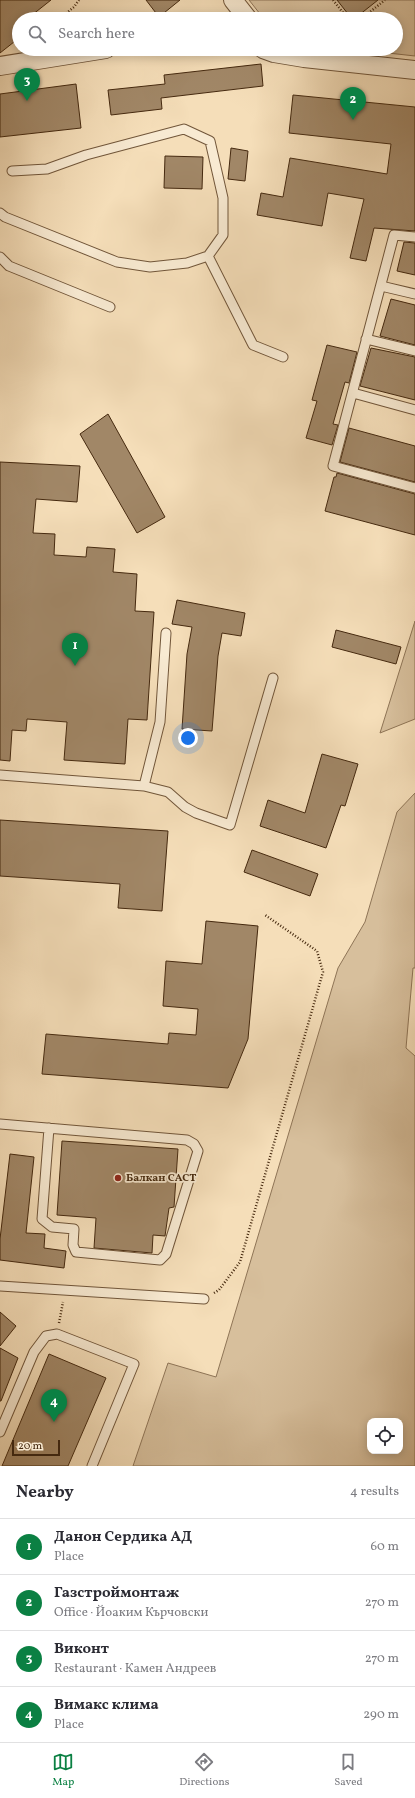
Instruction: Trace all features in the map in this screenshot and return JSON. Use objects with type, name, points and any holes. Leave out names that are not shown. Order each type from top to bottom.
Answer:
[{"type":"street","points":[[233,0],[242,12]]},
{"type":"street","points":[[0,66],[62,56]]},
{"type":"street","points":[[295,56],[415,70]]},
{"type":"lane","points":[[0,213],[5,218],[117,262],[150,267],[187,263],[208,256],[223,235],[223,198],[210,141],[184,129],[86,154],[47,169],[12,172]]},
{"type":"lane","points":[[415,237],[394,235],[333,466],[415,488]]},
{"type":"lane","points":[[208,256],[253,345],[283,357]]},
{"type":"lane","points":[[0,257],[9,266],[110,307]]},
{"type":"lane","points":[[381,286],[415,294]]},
{"type":"lane","points":[[366,339],[415,351]]},
{"type":"lane","points":[[353,393],[415,410]]},
{"type":"lane","points":[[144,786],[160,722],[166,633]]},
{"type":"lane","points":[[0,775],[144,786],[168,792],[185,807],[196,813],[230,825],[273,678]]},
{"type":"lane","points":[[0,1124],[49,1128],[187,1140],[194,1144],[198,1151],[166,1254],[160,1260],[76,1252],[73,1245],[74,1229],[52,1227],[42,1219],[49,1128]]},
{"type":"lane","points":[[0,1286],[204,1300]]},
{"type":"lane","points":[[0,1432],[39,1344],[46,1336],[57,1334],[134,1364],[92,1466]]},
{"type":"path","points":[[68,12],[79,0]]},
{"type":"path","points":[[333,0],[342,12]]},
{"type":"path","points":[[370,12],[385,0]]},
{"type":"path","points":[[204,1300],[219,1290],[240,1262],[323,972],[317,951],[266,915]]},
{"type":"path","points":[[57,1334],[65,1290]]},
{"type":"shaded area","points":[[249,0],[415,0],[415,56],[403,55],[403,12],[258,12]]},
{"type":"shaded area","points":[[415,621],[415,719],[380,733]]},
{"type":"shaded area","points":[[415,793],[415,968],[413,968],[406,1048],[415,1056],[415,1466],[133,1466],[168,1363],[216,1377],[338,968],[365,922],[397,812]]},
{"type":"building","points":[[0,0],[51,0],[36,12],[12,12],[12,44],[0,53]]},
{"type":"building","points":[[146,0],[180,0],[165,12],[155,12]]},
{"type":"building","points":[[337,0],[378,0],[363,12],[346,12]]},
{"type":"building","points":[[261,64],[263,86],[161,98],[162,109],[111,115],[108,90],[165,84],[164,75]]},
{"type":"building","points":[[76,84],[81,128],[0,137],[0,94]]},
{"type":"building","points":[[293,95],[415,107],[415,231],[374,228],[366,261],[350,258],[364,199],[328,193],[322,226],[257,215],[261,193],[283,197],[290,158],[387,174],[391,144],[289,133]]},
{"type":"building","points":[[231,148],[248,151],[245,181],[228,179]]},
{"type":"building","points":[[165,156],[203,157],[202,189],[164,188]]},
{"type":"building","points":[[404,242],[415,243],[415,275],[397,271]]},
{"type":"building","points":[[391,299],[415,305],[415,345],[380,336]]},
{"type":"building","points":[[327,345],[357,352],[349,383],[345,382],[333,424],[338,425],[332,445],[306,438],[317,401],[312,400]]},
{"type":"building","points":[[371,348],[415,357],[415,400],[360,386]]},
{"type":"building","points":[[108,414],[165,517],[137,533],[80,434]]},
{"type":"building","points":[[349,428],[415,446],[415,482],[340,462]]},
{"type":"building","points":[[0,462],[80,466],[77,502],[36,499],[33,533],[55,534],[54,555],[86,557],[87,547],[115,549],[113,572],[137,574],[135,611],[154,612],[147,720],[128,719],[125,764],[64,760],[67,722],[27,719],[26,731],[12,730],[10,761],[0,760]]},
{"type":"building","points":[[337,473],[415,494],[415,535],[325,511],[334,477],[336,477]]},
{"type":"building","points":[[177,600],[245,613],[241,636],[222,633],[218,656],[212,731],[182,729],[187,654],[192,627],[172,624]]},
{"type":"building","points":[[336,630],[401,647],[396,664],[332,647]]},
{"type":"building","points":[[322,754],[358,764],[345,806],[341,805],[326,848],[260,826],[268,800],[305,813]]},
{"type":"building","points":[[0,820],[168,831],[162,911],[118,908],[120,884],[0,876]]},
{"type":"building","points":[[252,850],[318,874],[310,896],[244,872]]},
{"type":"building","points":[[206,921],[258,926],[248,1039],[228,1088],[42,1074],[46,1034],[168,1044],[169,1033],[196,1035],[198,1009],[163,1006],[166,961],[202,964]]},
{"type":"building","name":"Балкан САСТ","points":[[62,1141],[178,1149],[174,1207],[169,1208],[165,1236],[153,1235],[152,1253],[94,1248],[96,1218],[57,1215]]},
{"type":"building","points":[[10,1154],[34,1157],[26,1233],[45,1234],[44,1248],[66,1251],[64,1268],[0,1260],[0,1239]]},
{"type":"building","points":[[0,1312],[16,1326],[0,1346]]},
{"type":"building","points":[[0,1348],[18,1358],[1,1401],[0,1401]]},
{"type":"building","points":[[49,1354],[106,1378],[68,1466],[2,1466]]},
{"type":"place","name":"Виконт","points":[[27,101]]},
{"type":"place","name":"Газстроймонтаж","points":[[353,120]]},
{"type":"place","name":"Данон Сердика АД","points":[[75,666]]},
{"type":"place","name":"Балкан САСТ","points":[[118,1178]]},
{"type":"place","name":"Вимакс клима","points":[[54,1422]]}]
